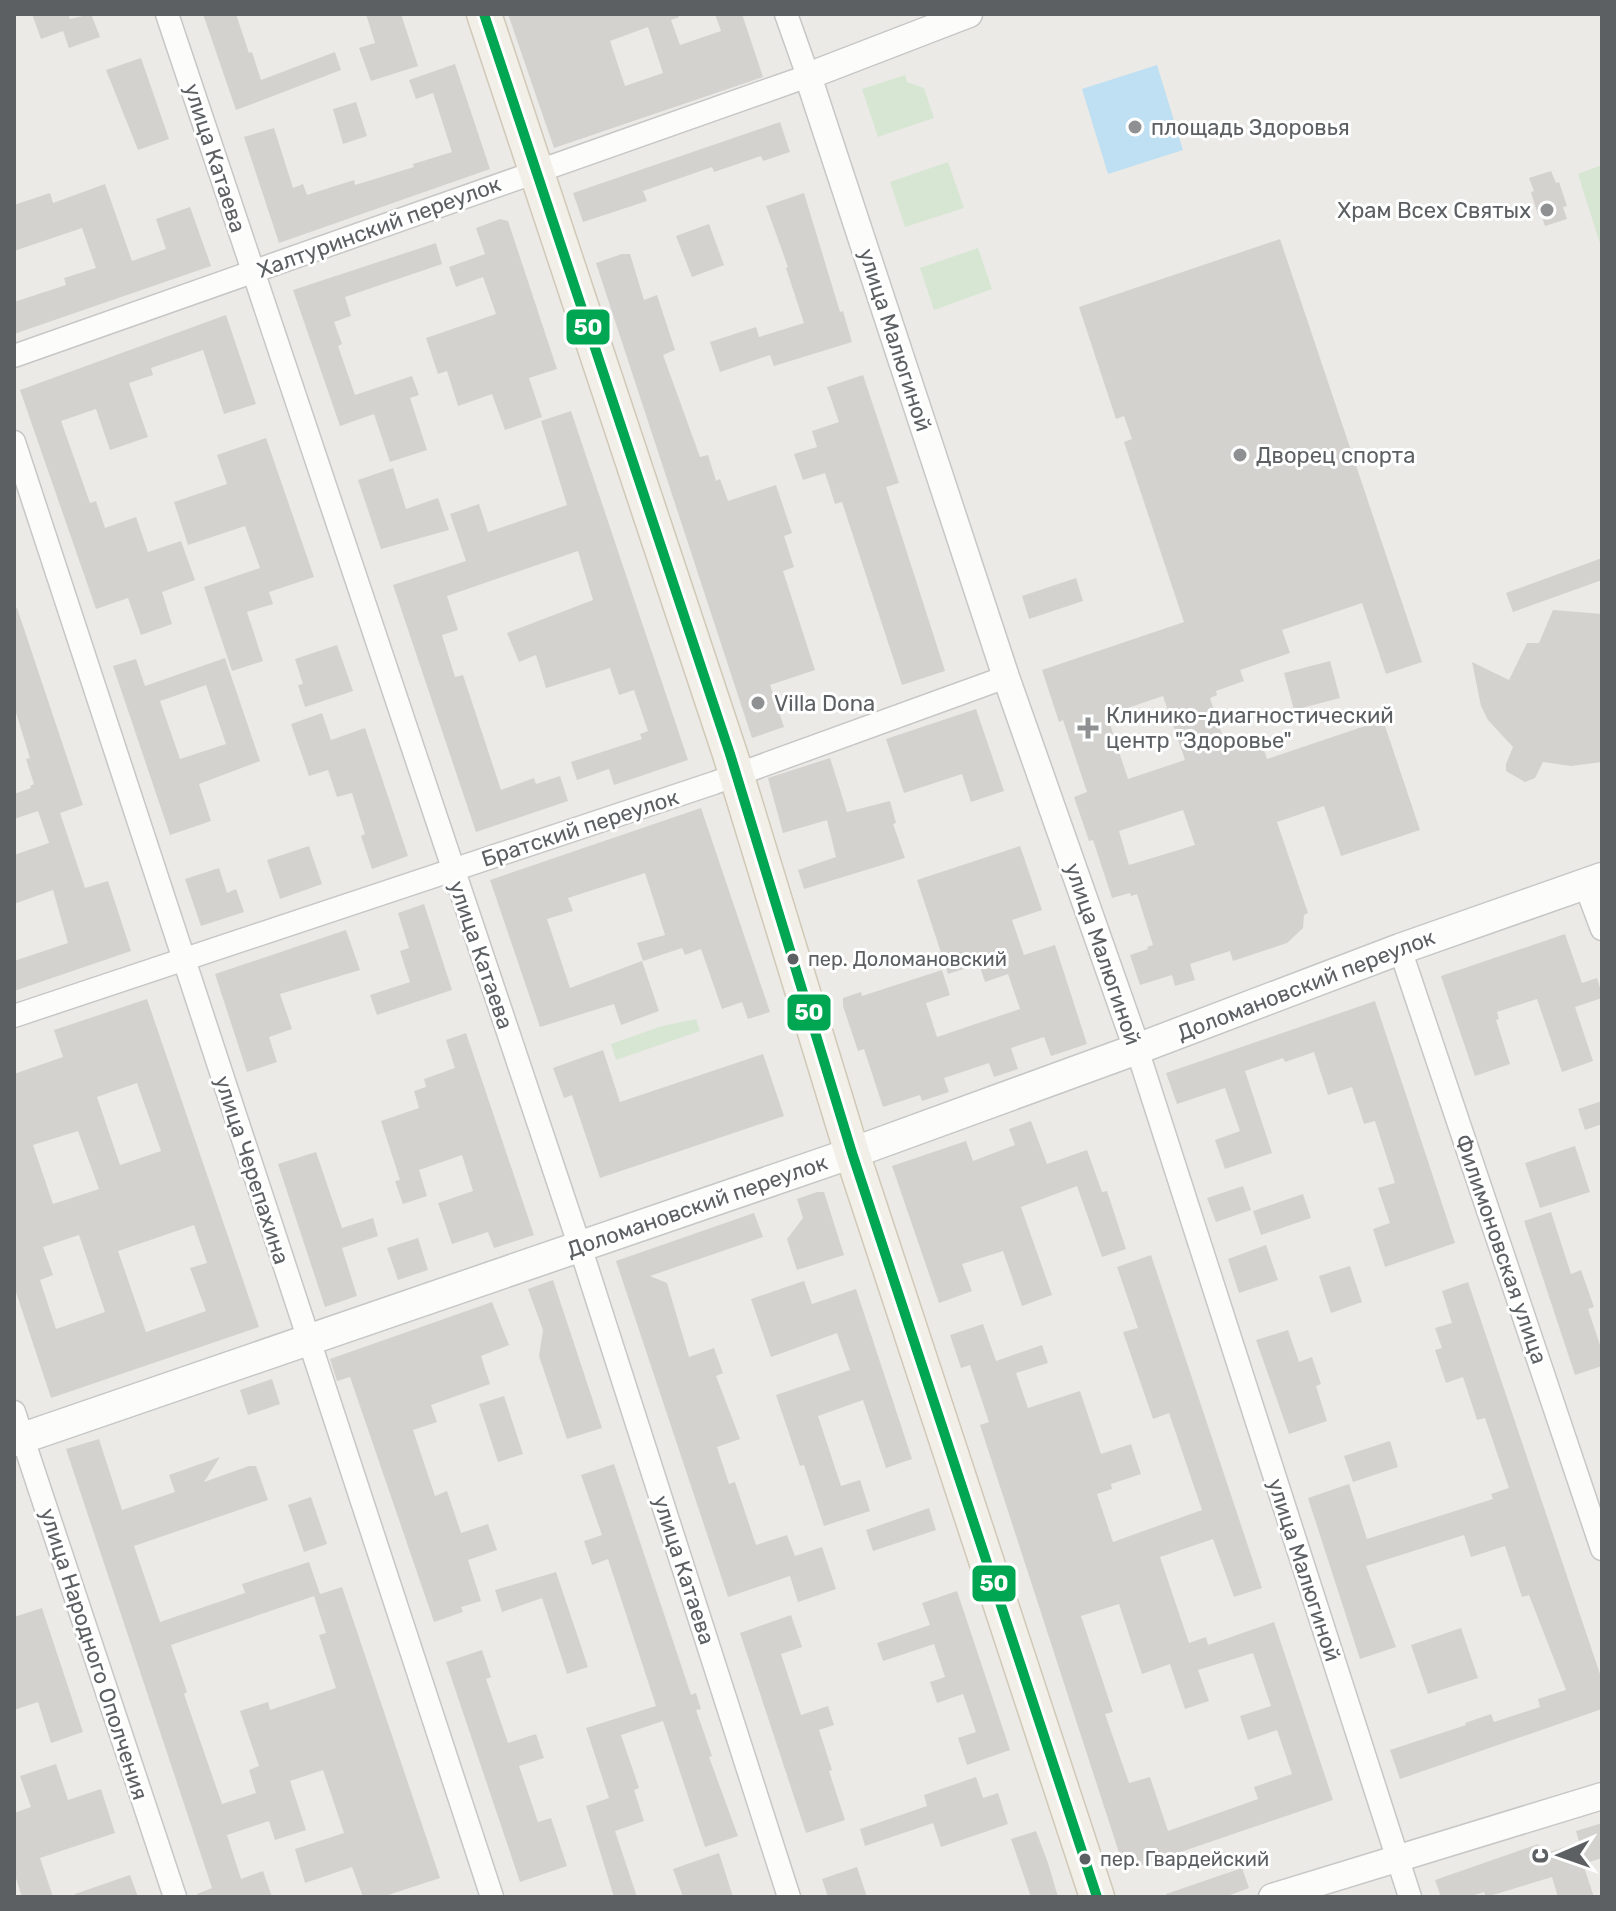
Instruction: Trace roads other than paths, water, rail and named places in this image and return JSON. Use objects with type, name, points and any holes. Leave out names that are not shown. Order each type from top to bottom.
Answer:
[{"type":"main road","points":[[484,14],[736,776],[852,1153],[1097,1897]]},
{"type":"main road","name":"Доломановский переулок","points":[[17,1431],[307,1340],[852,1153],[1400,949],[1594,881]]},
{"type":"street","name":"улица Катаева","points":[[167,14],[579,1246],[789,1897]]},
{"type":"street","name":"улица Малюгиной","points":[[786,14],[1006,677],[1137,1049],[1410,1897]]},
{"type":"street","name":"Халтуринский переулок","points":[[14,356],[808,76],[969,14]]},
{"type":"street","name":"улица Черепахина","points":[[14,442],[492,1897]]},
{"type":"street","name":"Братский переулок","points":[[14,1016],[736,776],[1006,677]]},
{"type":"street","points":[[1594,881],[1602,929]]},
{"type":"street","name":"Филимоновская улица","points":[[1400,949],[1602,1549]]},
{"type":"street","name":"улица Народного Ополчения","points":[[17,1431],[175,1897]]},
{"type":"street","points":[[1272,1897],[1602,1796]]},
{"type":"water","points":[[1157,65],[1183,150],[1108,174],[1082,89]]},
{"type":"place","name":"площадь Здоровья","points":[[1135,127]]},
{"type":"place","name":"Храм Всех Святых","points":[[1547,210]]},
{"type":"place","name":"Дворец спорта","points":[[1240,455]]},
{"type":"place","name":"Villa Dona","points":[[758,703]]},
{"type":"place","name":"Клинико-диагностический центр \"Здоровье\"","points":[[1088,728]]},
{"type":"place","name":"пер. Доломановский","points":[[793,959]]},
{"type":"place","name":"пер. Гвардейский","points":[[1085,1859]]}]
